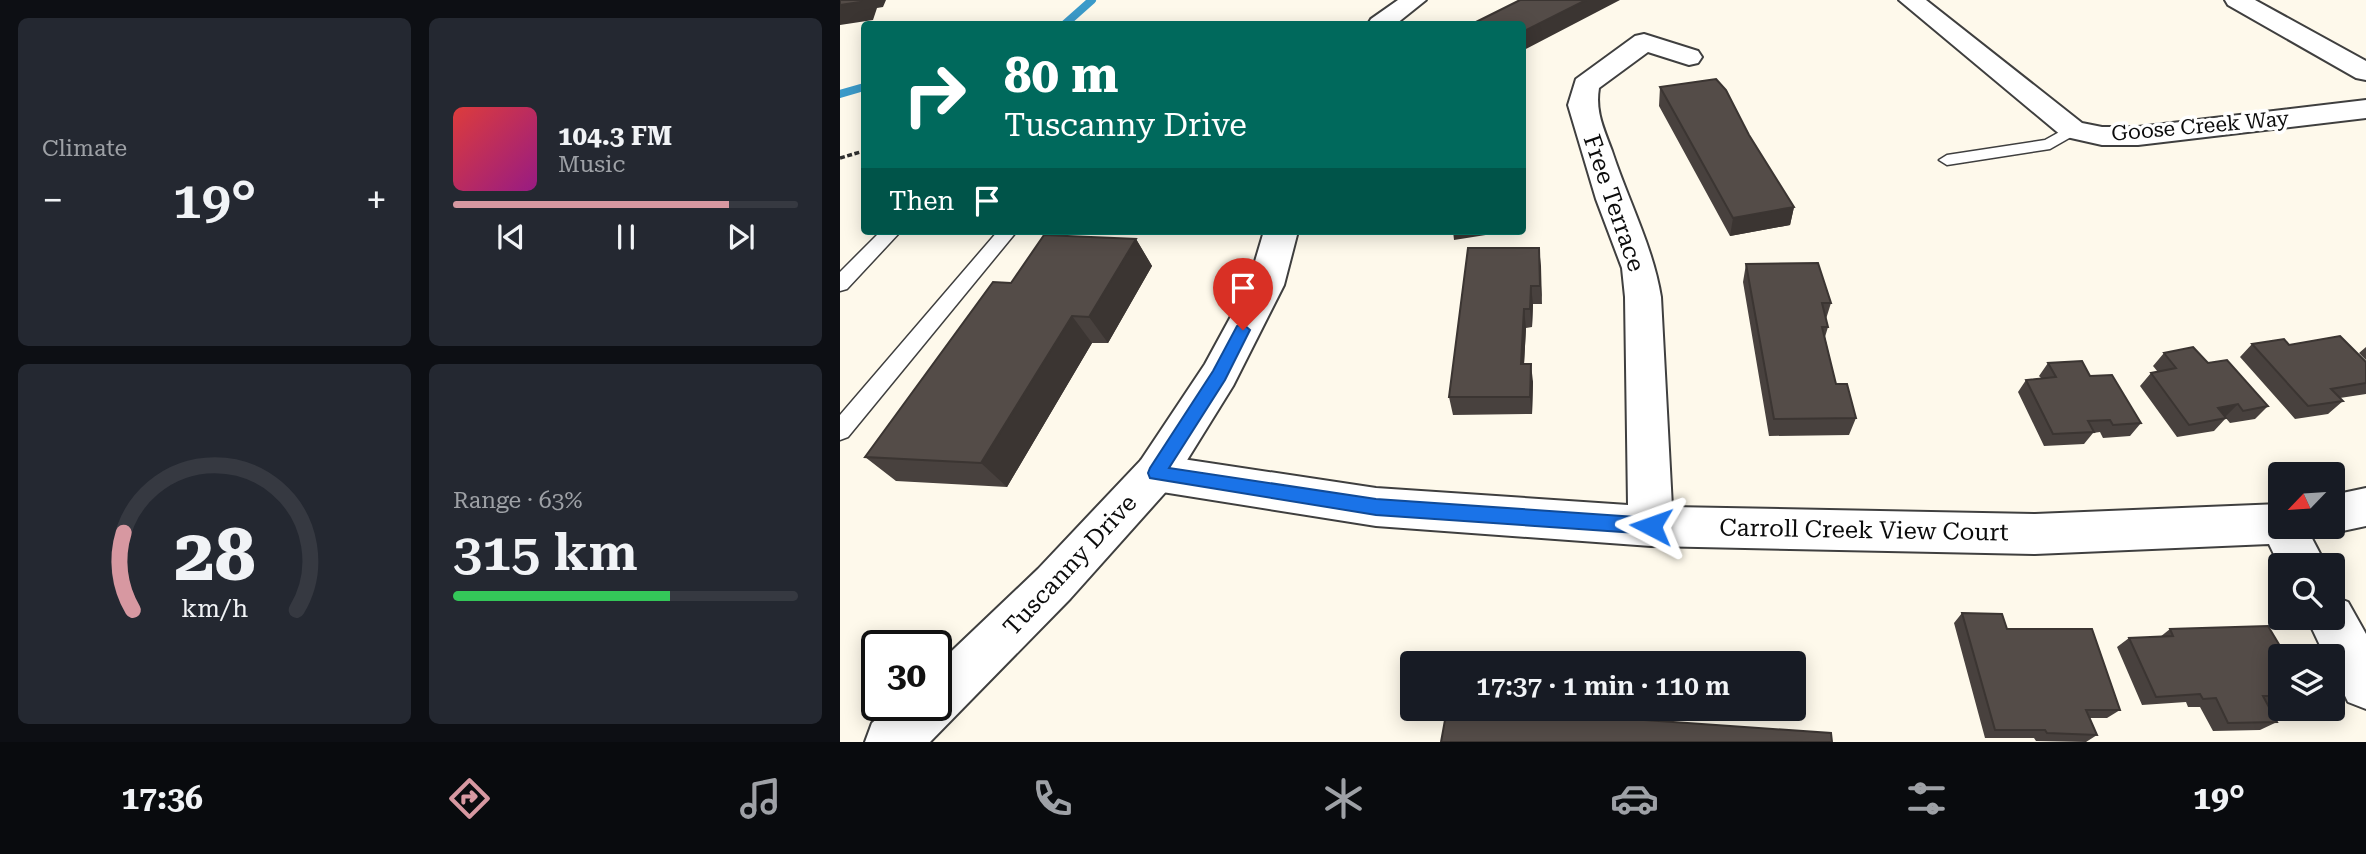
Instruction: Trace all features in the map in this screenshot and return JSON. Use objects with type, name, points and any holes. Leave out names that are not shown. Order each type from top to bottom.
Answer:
[{"type":"street","points":[[1384,21],[1414,0]]},
{"type":"street","points":[[1912,0],[2073,130]]},
{"type":"street","points":[[2237,0],[2366,72]]},
{"type":"street","name":"Free Terrace","points":[[1651,526],[1643,297],[1639,268],[1612,199],[1582,105],[1586,85],[1644,42],[1689,57]]},
{"type":"street","name":"Goose Creek Way","points":[[2073,130],[2102,135],[2138,136],[2366,109]]},
{"type":"street","name":"Tuscanny Drive","points":[[952,685],[1054,584],[1156,473],[1225,364],[1266,285],[1281,235]]},
{"type":"street","name":"Carroll Creek View Court","points":[[1156,473],[1376,507],[1651,526],[2035,534],[2268,526]]},
{"type":"street","points":[[2345,511],[2366,507]]},
{"type":"street","points":[[2337,630],[2366,684]]},
{"type":"street","points":[[891,742],[914,721]]},
{"type":"lane","points":[[1947,160],[2050,144],[2073,130]]},
{"type":"lane","points":[[840,284],[888,235]]},
{"type":"lane","points":[[840,431],[1005,235]]},
{"type":"path","points":[[840,158],[861,152]]},
{"type":"building","points":[[840,0],[861,0],[840,5]]},
{"type":"building","points":[[1520,0],[1586,0],[1526,30],[1526,21],[1478,21]]},
{"type":"building","points":[[1716,79],[1726,90],[1749,135],[1794,207],[1733,218],[1660,87]]},
{"type":"building","points":[[1044,235],[1136,239],[1089,317],[1072,316],[981,463],[865,457],[993,282],[1011,283]]},
{"type":"building","points":[[1468,248],[1539,248],[1540,286],[1531,286],[1530,309],[1524,309],[1521,364],[1531,364],[1530,397],[1449,397]]},
{"type":"building","points":[[1818,263],[1831,303],[1822,303],[1828,327],[1822,327],[1836,384],[1847,384],[1856,418],[1774,419],[1746,264]]},
{"type":"building","points":[[2340,336],[2366,362],[2366,383],[2331,389],[2343,401],[2308,406],[2252,344],[2284,339],[2289,345]]},
{"type":"building","points":[[2193,347],[2208,363],[2227,360],[2268,406],[2243,411],[2238,404],[2218,408],[2226,418],[2189,425],[2151,373],[2176,368],[2164,353]]},
{"type":"building","points":[[2082,361],[2090,376],[2112,375],[2141,423],[2113,425],[2110,420],[2088,421],[2094,432],[2053,434],[2026,380],[2056,377],[2048,363]]},
{"type":"building","points":[[1962,613],[2002,614],[2007,629],[2092,629],[2120,710],[2086,710],[2097,735],[2047,733],[2045,730],[1995,730]]},
{"type":"building","points":[[2268,626],[2279,644],[2268,644],[2268,696],[2263,696],[2268,705],[2268,721],[2277,722],[2228,723],[2216,698],[2203,699],[2200,694],[2156,697],[2129,638],[2173,636],[2170,629]]},
{"type":"building","points":[[1445,721],[1660,721],[1831,733],[1832,742],[1441,742]]},
{"type":"waterway","points":[[1068,21],[1092,0]]},
{"type":"waterway","points":[[840,94],[861,88]]},
{"type":"route","points":[[1243,330],[1219,375],[1156,473],[1376,507],[1651,526]]}]
